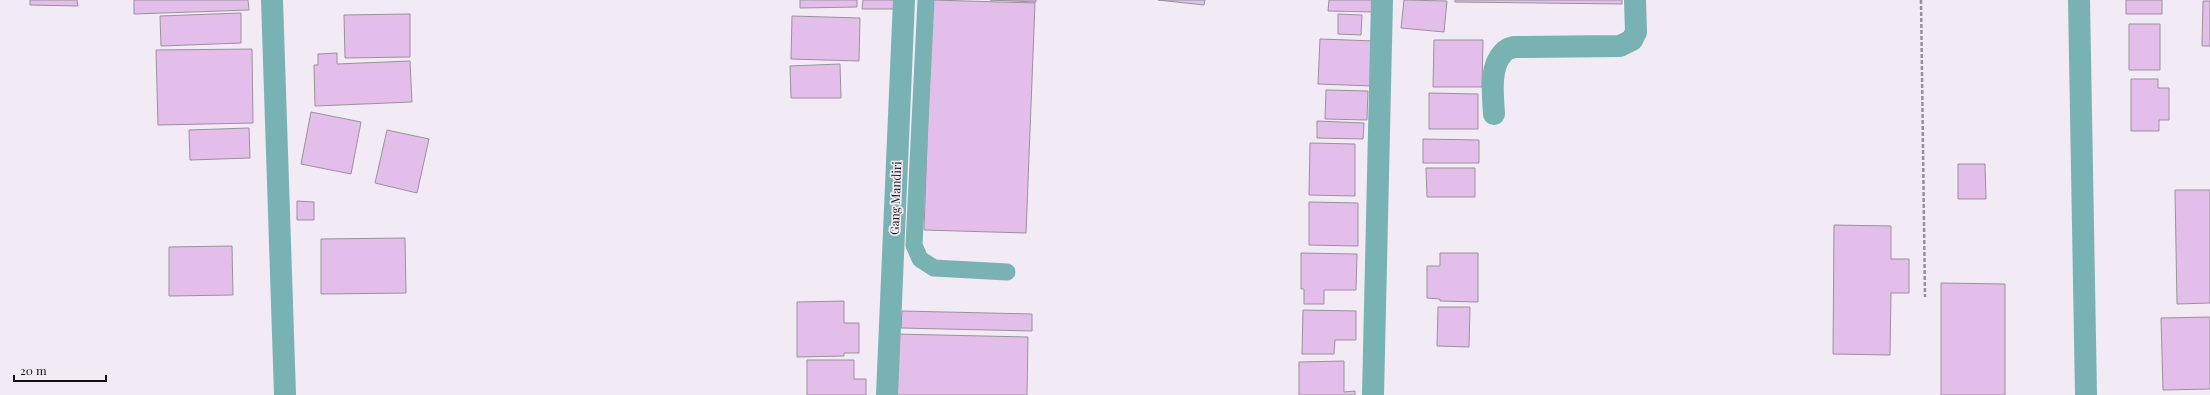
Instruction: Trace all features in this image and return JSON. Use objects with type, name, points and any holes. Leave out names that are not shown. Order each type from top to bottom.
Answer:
[{"type":"street","points":[[272,0],[285,395]]},
{"type":"street","name":"Gang Mandiri","points":[[887,395],[904,0]]},
{"type":"street","points":[[1373,395],[1382,0]]},
{"type":"street","points":[[1494,114],[1493,83],[1496,64],[1503,53],[1514,46],[1620,46],[1632,40],[1636,32],[1635,0]]},
{"type":"street","points":[[2079,0],[2086,395]]},
{"type":"lane","points":[[926,0],[914,245],[920,259],[934,268],[1007,272]]},
{"type":"path","points":[[1921,0],[1925,297]]},
{"type":"building","points":[[30,0],[77,0],[78,6],[30,5]]},
{"type":"building","points":[[134,0],[248,0],[249,10],[134,14]]},
{"type":"building","points":[[800,0],[857,0],[857,7],[800,8]]},
{"type":"building","points":[[863,0],[897,0],[897,9],[862,9]]},
{"type":"building","points":[[932,0],[1035,3],[1026,233],[924,230]]},
{"type":"building","points":[[990,0],[1036,0],[1036,2]]},
{"type":"building","points":[[1158,0],[1205,0],[1204,5]]},
{"type":"building","points":[[1329,0],[1376,0],[1375,12],[1328,11]]},
{"type":"building","points":[[1404,0],[1447,1],[1444,32],[1401,28]]},
{"type":"building","points":[[1455,0],[1622,0],[1622,4],[1455,2]]},
{"type":"building","points":[[2126,0],[2162,0],[2162,14],[2126,14]]},
{"type":"building","points":[[2203,1],[2210,1],[2210,46],[2202,46]]},
{"type":"building","points":[[241,13],[241,43],[161,46],[160,16]]},
{"type":"building","points":[[410,14],[410,57],[345,58],[344,15]]},
{"type":"building","points":[[1338,14],[1362,15],[1361,35],[1338,34]]},
{"type":"building","points":[[792,16],[860,18],[859,61],[791,59]]},
{"type":"building","points":[[2129,24],[2160,24],[2160,70],[2129,70]]},
{"type":"building","points":[[1320,39],[1375,41],[1373,86],[1318,84]]},
{"type":"building","points":[[1434,40],[1483,40],[1482,87],[1433,87]]},
{"type":"building","points":[[252,49],[253,123],[158,125],[156,50]]},
{"type":"building","points":[[337,53],[337,64],[410,61],[412,102],[315,106],[314,65],[318,65],[318,54]]},
{"type":"building","points":[[840,64],[841,98],[791,98],[790,66]]},
{"type":"building","points":[[2131,79],[2158,79],[2158,88],[2169,88],[2169,120],[2159,120],[2159,131],[2131,131]]},
{"type":"building","points":[[1326,90],[1368,91],[1367,120],[1325,119]]},
{"type":"building","points":[[1429,93],[1478,94],[1478,129],[1429,129]]},
{"type":"building","points":[[311,112],[361,122],[351,174],[301,164]]},
{"type":"building","points":[[1317,121],[1364,123],[1363,139],[1317,138]]},
{"type":"building","points":[[249,128],[250,158],[190,160],[189,130]]},
{"type":"building","points":[[387,130],[429,139],[417,193],[375,183]]},
{"type":"building","points":[[1423,139],[1479,140],[1479,163],[1423,163]]},
{"type":"building","points":[[1310,143],[1355,144],[1355,196],[1309,195]]},
{"type":"building","points":[[1958,164],[1985,164],[1986,199],[1958,199]]},
{"type":"building","points":[[1426,168],[1475,168],[1475,197],[1427,197]]},
{"type":"building","points":[[2175,190],[2210,190],[2210,303],[2177,304]]},
{"type":"building","points":[[297,201],[314,202],[314,220],[297,220]]},
{"type":"building","points":[[1309,202],[1358,203],[1358,246],[1309,245]]},
{"type":"building","points":[[1834,225],[1891,226],[1891,259],[1909,259],[1909,293],[1891,293],[1890,355],[1833,354]]},
{"type":"building","points":[[405,238],[406,293],[321,294],[321,239]]},
{"type":"building","points":[[232,246],[233,295],[169,296],[169,247]]},
{"type":"building","points":[[1301,253],[1357,254],[1356,290],[1324,290],[1324,304],[1304,304],[1304,289],[1301,289]]},
{"type":"building","points":[[1440,253],[1478,253],[1478,302],[1440,301],[1440,299],[1427,298],[1427,266],[1440,266]]},
{"type":"building","points":[[1941,283],[2005,284],[2005,395],[1941,395]]},
{"type":"building","points":[[844,301],[844,323],[859,323],[859,353],[844,353],[844,356],[797,357],[797,302]]},
{"type":"building","points":[[1438,307],[1470,307],[1469,347],[1437,346]]},
{"type":"building","points":[[1303,310],[1356,311],[1356,340],[1335,340],[1334,354],[1302,354]]},
{"type":"building","points":[[902,311],[1032,314],[1032,331],[901,328]]},
{"type":"building","points":[[2210,317],[2210,389],[2163,390],[2161,318]]},
{"type":"building","points":[[894,334],[1028,337],[1027,395],[893,395]]},
{"type":"building","points":[[807,360],[854,360],[854,379],[866,379],[866,395],[807,395]]},
{"type":"building","points":[[1344,361],[1344,392],[1355,391],[1355,395],[1299,395],[1299,362]]}]
